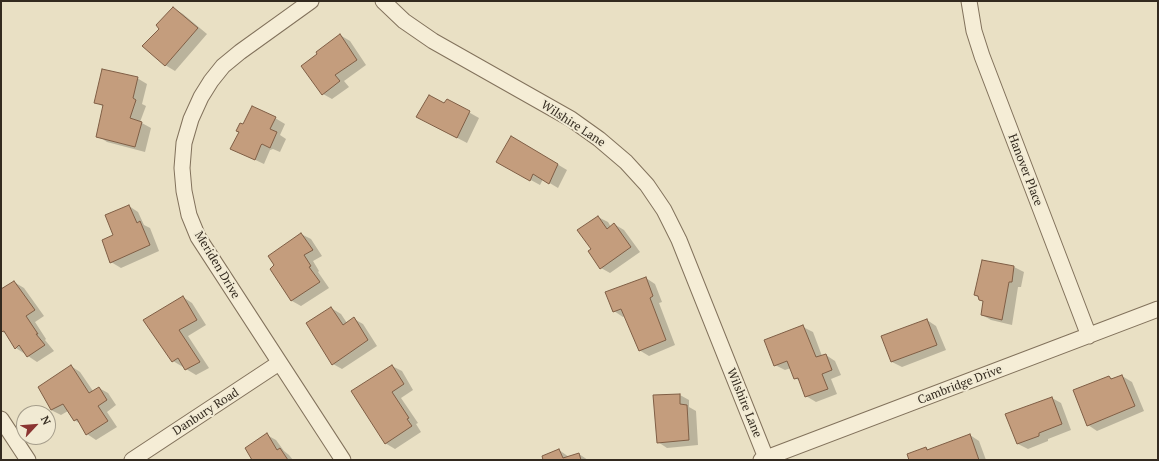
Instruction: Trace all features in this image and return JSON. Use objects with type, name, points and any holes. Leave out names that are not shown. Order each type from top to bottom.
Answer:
[{"type":"street","name":"Meriden Drive","points":[[311,1],[223,66],[201,97],[191,119],[184,143],[182,162],[184,190],[189,215],[198,237],[343,460]]},
{"type":"street","name":"Wilshire Lane","points":[[383,1],[404,21],[433,41],[571,119],[599,138],[626,162],[647,185],[664,210],[679,240],[764,459]]},
{"type":"street","name":"Hanover Place","points":[[969,1],[974,31],[982,56],[1089,336]]},
{"type":"street","name":"Cambridge Drive","points":[[764,459],[1158,309]]},
{"type":"street","name":"Danbury Road","points":[[132,460],[279,363]]},
{"type":"street","points":[[1,419],[28,460]]},
{"type":"building","points":[[173,7],[198,28],[165,66],[142,46],[159,29],[156,25]]},
{"type":"building","points":[[340,34],[357,60],[335,75],[340,81],[322,95],[301,66],[317,54],[316,52]]},
{"type":"building","points":[[102,69],[138,77],[133,98],[136,100],[130,118],[142,122],[135,147],[96,137],[103,105],[94,103]]},
{"type":"building","points":[[429,95],[444,103],[447,99],[470,111],[457,138],[416,117]]},
{"type":"building","points":[[252,106],[276,117],[270,129],[277,132],[270,148],[262,144],[261,145],[255,160],[230,149],[239,132],[236,131],[240,123],[243,124]]},
{"type":"building","points":[[511,136],[558,164],[549,184],[533,174],[530,181],[496,162]]},
{"type":"building","points":[[129,205],[137,223],[140,221],[150,245],[110,263],[102,240],[113,235],[105,215]]},
{"type":"building","points":[[598,216],[607,229],[614,223],[631,247],[600,269],[588,251],[591,249],[577,230]]},
{"type":"building","points":[[301,233],[313,250],[304,255],[311,266],[309,267],[320,282],[291,301],[270,269],[274,265],[268,256]]},
{"type":"building","points":[[982,260],[1014,266],[1012,282],[1009,282],[1002,320],[981,315],[983,301],[979,300],[978,296],[974,295]]},
{"type":"building","points":[[646,277],[653,296],[650,298],[666,340],[639,351],[621,309],[613,312],[605,292]]},
{"type":"building","points":[[14,281],[35,310],[26,316],[38,334],[36,334],[45,345],[27,357],[19,345],[15,349],[4,331],[1,332],[1,289]]},
{"type":"building","points":[[183,296],[197,320],[179,330],[200,362],[185,370],[178,358],[172,362],[143,320]]},
{"type":"building","points":[[331,307],[343,325],[354,317],[368,340],[332,365],[306,323]]},
{"type":"building","points":[[927,319],[937,345],[891,362],[881,336]]},
{"type":"building","points":[[803,325],[816,357],[826,354],[832,370],[822,374],[828,389],[805,397],[798,378],[794,379],[787,361],[774,366],[764,340]]},
{"type":"building","points":[[71,365],[89,393],[99,387],[107,400],[98,406],[108,421],[86,435],[77,419],[74,421],[63,404],[56,408],[56,405],[48,405],[38,387]]},
{"type":"building","points":[[392,365],[404,384],[392,392],[409,418],[407,419],[412,426],[385,444],[351,391]]},
{"type":"building","points":[[1122,375],[1135,406],[1087,426],[1073,390],[1109,376],[1111,379]]},
{"type":"building","points":[[680,394],[680,404],[687,405],[689,440],[657,443],[653,395]]},
{"type":"building","points":[[1052,397],[1062,424],[1039,433],[1039,436],[1017,444],[1005,414]]},
{"type":"building","points":[[267,433],[277,450],[280,448],[288,460],[252,460],[245,448]]},
{"type":"building","points":[[970,434],[979,460],[909,460],[907,454],[926,447],[927,450]]},
{"type":"building","points":[[559,449],[563,458],[579,453],[581,460],[543,460],[542,456]]}]
